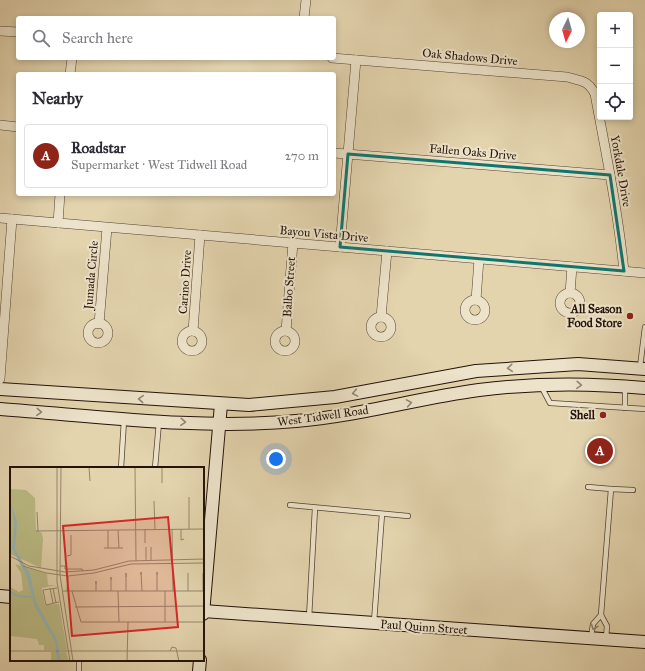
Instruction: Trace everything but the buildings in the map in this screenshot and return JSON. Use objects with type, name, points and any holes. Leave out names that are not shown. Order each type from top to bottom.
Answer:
[{"type":"main road","name":"West Tidwell Road","points":[[0,389],[249,405],[294,402],[382,389],[476,371],[578,364],[643,369]]},
{"type":"main road","points":[[545,384],[549,365]]},
{"type":"main road","name":"West Tidwell Road","points":[[0,409],[220,424],[296,421],[327,418],[478,390],[545,384],[645,388]]},
{"type":"main road","points":[[382,389],[385,407]]},
{"type":"main road","points":[[204,601],[221,404]]},
{"type":"main road","points":[[0,596],[10,597]]},
{"type":"main road","name":"Paul Quinn Street","points":[[204,612],[645,642]]},
{"type":"main road","points":[[199,671],[200,661]]},
{"type":"street","points":[[304,16],[306,0]]},
{"type":"street","points":[[0,31],[16,32]]},
{"type":"street","name":"Oak Shadows Drive","points":[[336,58],[567,77],[583,81],[590,85],[596,98]]},
{"type":"street","points":[[70,72],[72,60]]},
{"type":"street","points":[[340,247],[356,60]]},
{"type":"street","name":"Yorkdale Drive","points":[[596,98],[620,229],[624,271]]},
{"type":"street","points":[[0,125],[16,127]]},
{"type":"street","name":"Fallen Oaks Drive","points":[[336,153],[610,175]]},
{"type":"street","points":[[58,223],[60,196]]},
{"type":"street","name":"Bayou Vista Drive","points":[[0,218],[645,273]]},
{"type":"street","points":[[0,379],[12,220]]},
{"type":"street","name":"Jumada Circle","points":[[99,324],[107,228]]},
{"type":"street","name":"Carino Drive","points":[[193,331],[200,235]]},
{"type":"street","name":"Balbo Street","points":[[286,331],[293,243]]},
{"type":"street","points":[[381,317],[386,251]]},
{"type":"street","points":[[476,300],[479,259]]},
{"type":"street","points":[[570,293],[572,267]]},
{"type":"lane","points":[[643,369],[645,327]]},
{"type":"lane","points":[[545,384],[550,403],[645,409]]},
{"type":"lane","points":[[625,386],[625,408]]},
{"type":"lane","points":[[121,467],[125,418]]},
{"type":"lane","points":[[155,467],[159,420]]},
{"type":"lane","points":[[588,487],[633,490]]},
{"type":"lane","points":[[606,640],[607,626],[601,615],[611,489]]},
{"type":"lane","points":[[290,506],[408,516]]},
{"type":"lane","points":[[309,619],[315,508]]},
{"type":"lane","points":[[374,623],[382,514]]},
{"type":"lane","points":[[591,639],[594,624],[601,615]]},
{"type":"lane","points":[[78,661],[79,671]]},
{"type":"highlighted area","points":[[348,154],[610,175],[624,271],[479,259],[340,247]]},
{"type":"place","name":"All Season Food Store","points":[[630,316]]},
{"type":"place","name":"Shell","points":[[603,415]]},
{"type":"place","name":"Roadstar","points":[[600,451]]}]
